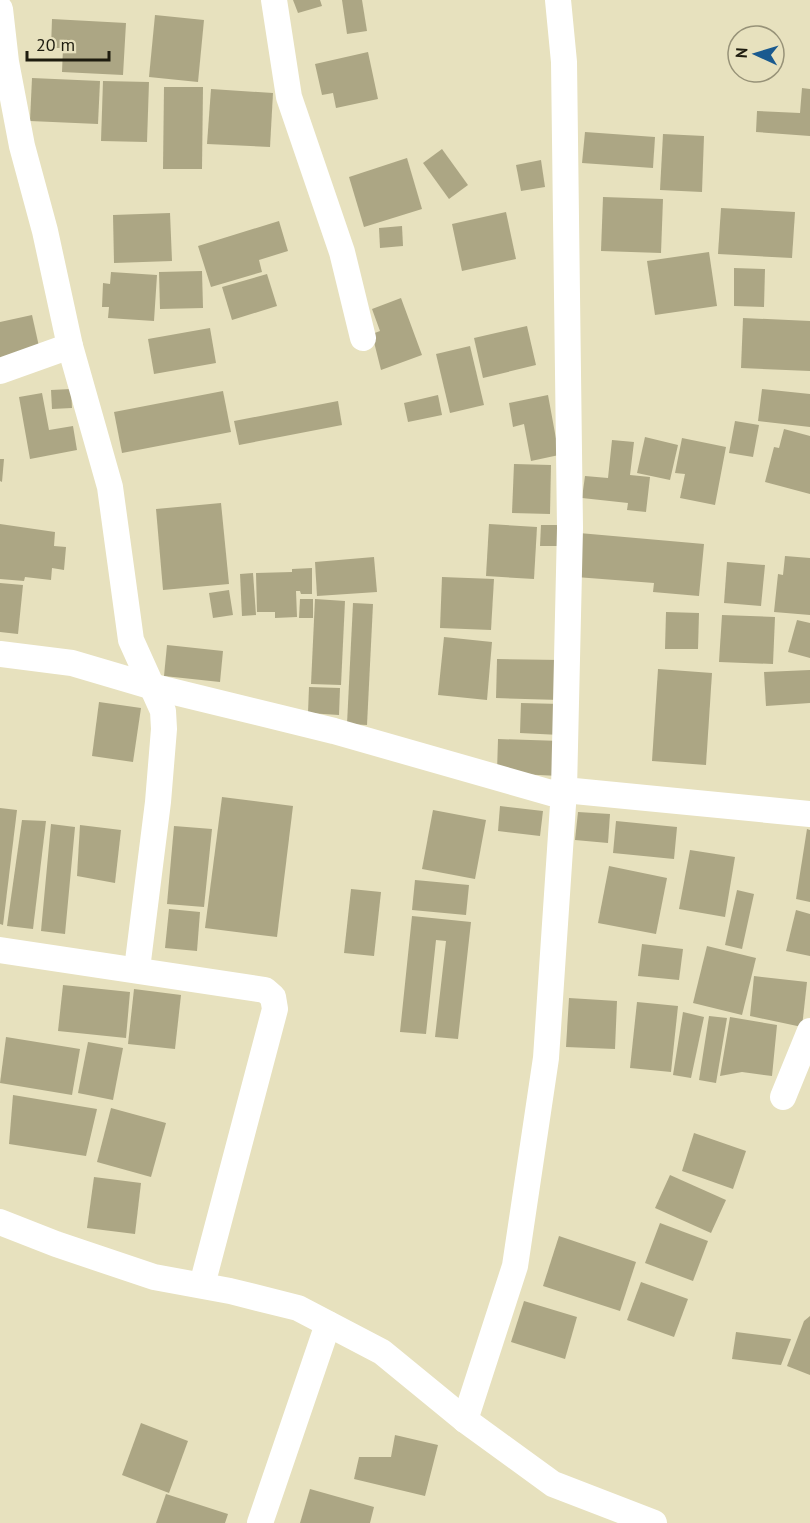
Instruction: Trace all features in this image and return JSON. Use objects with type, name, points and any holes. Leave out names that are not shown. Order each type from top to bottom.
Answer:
[{"type":"street","points":[[274,0],[290,98],[342,252],[363,338]]},
{"type":"street","points":[[465,1420],[515,1266],[546,1058],[564,790],[570,528],[564,62],[558,0]]},
{"type":"street","points":[[0,9],[6,62],[22,146],[45,231],[70,346],[110,488],[131,640],[150,686],[159,697],[165,729],[137,969]]},
{"type":"street","points":[[0,371],[70,346]]},
{"type":"street","points":[[0,654],[72,663],[150,686],[334,731],[551,793],[564,790],[810,814]]},
{"type":"street","points":[[0,950],[265,990],[273,997],[275,1009],[202,1285]]},
{"type":"street","points":[[783,1097],[810,1031]]},
{"type":"street","points":[[0,1222],[56,1244],[154,1277],[202,1285],[298,1308],[382,1352],[465,1420],[553,1484],[654,1523]]},
{"type":"street","points":[[260,1523],[328,1324]]},
{"type":"building","points":[[293,0],[320,0],[322,6],[298,13]]},
{"type":"building","points":[[342,0],[362,0],[367,31],[347,34]]},
{"type":"building","points":[[155,15],[204,20],[198,82],[149,77]]},
{"type":"building","points":[[52,19],[126,23],[123,75],[62,72],[63,48],[51,48]]},
{"type":"building","points":[[368,52],[378,99],[336,108],[333,93],[322,95],[315,64]]},
{"type":"building","points":[[32,78],[100,81],[98,124],[30,121]]},
{"type":"building","points":[[103,81],[149,82],[147,142],[101,141]]},
{"type":"building","points":[[164,87],[203,87],[202,169],[163,169]]},
{"type":"building","points":[[802,88],[810,89],[810,136],[756,132],[757,111],[800,113]]},
{"type":"building","points":[[211,89],[273,93],[270,147],[207,144]]},
{"type":"building","points":[[585,132],[655,137],[653,168],[582,163]]},
{"type":"building","points":[[663,134],[704,136],[702,192],[660,190]]},
{"type":"building","points":[[442,149],[468,185],[449,199],[423,163]]},
{"type":"building","points":[[407,158],[422,209],[364,227],[349,177]]},
{"type":"building","points":[[541,160],[545,187],[521,191],[516,165]]},
{"type":"building","points":[[603,197],[663,199],[661,253],[601,251]]},
{"type":"building","points":[[721,208],[795,212],[792,258],[718,254]]},
{"type":"building","points":[[506,212],[516,259],[462,271],[452,224]]},
{"type":"building","points":[[170,213],[172,261],[114,263],[113,215]]},
{"type":"building","points":[[279,221],[288,251],[259,260],[262,272],[211,287],[198,246]]},
{"type":"building","points":[[402,226],[403,246],[380,248],[379,228]]},
{"type":"building","points":[[709,252],[717,306],[655,315],[647,261]]},
{"type":"building","points":[[734,268],[765,269],[764,307],[734,306]]},
{"type":"building","points":[[202,271],[203,308],[160,309],[159,272]]},
{"type":"building","points":[[111,272],[157,275],[154,321],[108,318],[109,307],[102,307],[103,283],[110,284]]},
{"type":"building","points":[[267,274],[277,306],[232,320],[222,287]]},
{"type":"building","points":[[401,298],[422,355],[381,370],[372,334],[380,331],[372,309]]},
{"type":"building","points":[[32,315],[40,351],[0,360],[0,322]]},
{"type":"building","points":[[743,318],[810,321],[810,371],[741,368]]},
{"type":"building","points":[[527,326],[536,365],[483,378],[474,338]]},
{"type":"building","points":[[210,328],[216,363],[154,374],[148,339]]},
{"type":"building","points":[[470,346],[484,405],[450,413],[436,354]]},
{"type":"building","points":[[71,389],[72,408],[52,409],[51,390]]},
{"type":"building","points":[[762,389],[810,394],[810,427],[758,421]]},
{"type":"building","points":[[223,391],[231,432],[122,453],[114,412]]},
{"type":"building","points":[[42,393],[49,430],[73,426],[77,450],[30,459],[19,397]]},
{"type":"building","points":[[438,395],[442,415],[408,422],[404,403]]},
{"type":"building","points":[[548,395],[559,455],[531,461],[524,424],[513,427],[509,403]]},
{"type":"building","points":[[338,401],[342,425],[239,445],[234,421]]},
{"type":"building","points":[[735,421],[759,425],[753,457],[729,453]]},
{"type":"building","points":[[784,429],[810,436],[810,494],[765,482],[774,447],[779,448]]},
{"type":"building","points":[[645,437],[678,445],[670,480],[637,473]]},
{"type":"building","points":[[682,438],[726,447],[715,505],[680,498],[685,474],[675,473]]},
{"type":"building","points":[[612,440],[634,442],[630,475],[650,477],[646,512],[627,510],[628,503],[582,498],[585,476],[608,478]]},
{"type":"building","points":[[0,459],[4,459],[2,482],[0,481]]},
{"type":"building","points":[[514,464],[551,465],[550,514],[512,513]]},
{"type":"building","points":[[221,503],[229,584],[163,590],[156,509]]},
{"type":"building","points":[[0,524],[55,532],[54,546],[66,547],[64,570],[52,568],[51,580],[25,577],[24,581],[0,579]]},
{"type":"building","points":[[489,524],[537,527],[534,579],[486,576]]},
{"type":"building","points":[[541,525],[557,525],[557,546],[540,546]]},
{"type":"building","points":[[579,533],[704,544],[699,596],[653,592],[654,583],[576,577]]},
{"type":"building","points":[[785,556],[810,558],[810,615],[774,612],[778,574],[783,575]]},
{"type":"building","points":[[374,557],[377,592],[317,596],[315,562]]},
{"type":"building","points":[[727,562],[765,565],[761,606],[724,603]]},
{"type":"building","points":[[312,568],[312,594],[301,594],[300,591],[296,591],[297,617],[275,618],[275,612],[257,612],[256,573],[292,572],[292,569]]},
{"type":"building","points":[[253,573],[256,615],[242,616],[240,574]]},
{"type":"building","points":[[442,577],[494,579],[491,630],[440,628]]},
{"type":"building","points":[[0,583],[23,585],[18,634],[0,632]]},
{"type":"building","points":[[229,590],[233,615],[213,618],[209,593]]},
{"type":"building","points":[[300,599],[313,599],[313,618],[299,618]]},
{"type":"building","points":[[315,599],[345,601],[341,685],[311,684]]},
{"type":"building","points":[[353,603],[373,604],[367,725],[347,724]]},
{"type":"building","points":[[666,612],[699,613],[698,649],[665,649]]},
{"type":"building","points":[[722,615],[775,617],[773,664],[719,662]]},
{"type":"building","points":[[797,620],[810,623],[810,658],[788,652]]},
{"type":"building","points":[[444,637],[492,642],[487,700],[438,695]]},
{"type":"building","points":[[167,645],[223,651],[220,682],[164,676]]},
{"type":"building","points":[[497,659],[561,660],[560,700],[496,698]]},
{"type":"building","points":[[658,669],[712,673],[706,765],[652,761]]},
{"type":"building","points":[[810,670],[810,703],[766,706],[764,672]]},
{"type":"building","points":[[309,687],[340,688],[339,715],[308,713]]},
{"type":"building","points":[[99,702],[141,708],[133,762],[92,756]]},
{"type":"building","points":[[521,703],[561,704],[560,735],[520,733]]},
{"type":"building","points":[[498,739],[561,741],[559,776],[497,773]]},
{"type":"building","points":[[222,797],[293,806],[277,937],[205,928]]},
{"type":"building","points":[[500,806],[543,811],[540,836],[498,831]]},
{"type":"building","points":[[0,808],[17,810],[3,925],[0,924]]},
{"type":"building","points":[[433,810],[486,820],[475,879],[422,869]]},
{"type":"building","points":[[578,812],[610,814],[608,843],[575,840]]},
{"type":"building","points":[[22,820],[46,821],[33,929],[7,926]]},
{"type":"building","points":[[616,821],[677,827],[674,859],[613,853]]},
{"type":"building","points":[[51,824],[75,827],[65,934],[41,931]]},
{"type":"building","points":[[80,825],[121,830],[115,883],[77,876]]},
{"type":"building","points":[[174,826],[212,829],[204,907],[167,904]]},
{"type":"building","points":[[807,829],[810,830],[810,902],[796,899]]},
{"type":"building","points":[[690,850],[735,857],[725,917],[679,909]]},
{"type":"building","points":[[609,866],[667,878],[656,934],[598,923]]},
{"type":"building","points":[[415,880],[469,885],[466,915],[412,910]]},
{"type":"building","points":[[351,889],[381,892],[374,956],[344,953]]},
{"type":"building","points":[[737,890],[754,894],[742,949],[725,945]]},
{"type":"building","points":[[169,909],[200,912],[197,951],[165,948]]},
{"type":"building","points":[[796,910],[810,914],[810,956],[786,951]]},
{"type":"building","points":[[412,916],[471,922],[458,1039],[435,1037],[446,941],[436,940],[426,1034],[400,1032]]},
{"type":"building","points":[[642,944],[683,949],[679,980],[638,976]]},
{"type":"building","points":[[707,946],[756,958],[742,1015],[693,1003]]},
{"type":"building","points":[[754,976],[807,982],[802,1027],[750,1016]]},
{"type":"building","points":[[63,985],[130,992],[126,1038],[58,1031]]},
{"type":"building","points":[[134,989],[181,995],[175,1049],[128,1044]]},
{"type":"building","points":[[569,998],[617,1001],[615,1049],[566,1047]]},
{"type":"building","points":[[637,1002],[678,1006],[671,1072],[630,1068]]},
{"type":"building","points":[[683,1012],[704,1017],[691,1078],[673,1075]]},
{"type":"building","points":[[709,1016],[727,1018],[716,1083],[699,1080]]},
{"type":"building","points":[[730,1017],[777,1025],[772,1076],[742,1072],[720,1076]]},
{"type":"building","points":[[6,1037],[80,1049],[72,1095],[0,1083]]},
{"type":"building","points":[[88,1042],[123,1048],[113,1100],[78,1093]]},
{"type":"building","points":[[13,1095],[97,1109],[86,1156],[9,1144]]},
{"type":"building","points":[[111,1108],[166,1123],[151,1177],[97,1162]]},
{"type":"building","points":[[694,1133],[746,1151],[733,1189],[682,1171]]},
{"type":"building","points":[[670,1175],[726,1200],[711,1233],[655,1208]]},
{"type":"building","points":[[94,1177],[141,1183],[135,1234],[87,1228]]},
{"type":"building","points":[[660,1223],[708,1241],[693,1281],[645,1263]]},
{"type":"building","points":[[559,1236],[636,1262],[620,1311],[543,1286]]},
{"type":"building","points":[[641,1282],[688,1299],[674,1337],[627,1320]]},
{"type":"building","points":[[524,1301],[577,1317],[565,1359],[511,1342]]},
{"type":"building","points":[[810,1316],[810,1375],[787,1366],[804,1321]]},
{"type":"building","points":[[736,1332],[791,1339],[781,1365],[732,1359]]},
{"type":"building","points":[[141,1423],[188,1441],[169,1493],[122,1475]]},
{"type":"building","points":[[395,1435],[438,1445],[425,1496],[354,1479],[359,1457],[391,1457]]},
{"type":"building","points":[[310,1489],[374,1507],[370,1523],[300,1523]]},
{"type":"building","points":[[166,1494],[228,1514],[225,1523],[156,1523]]}]
